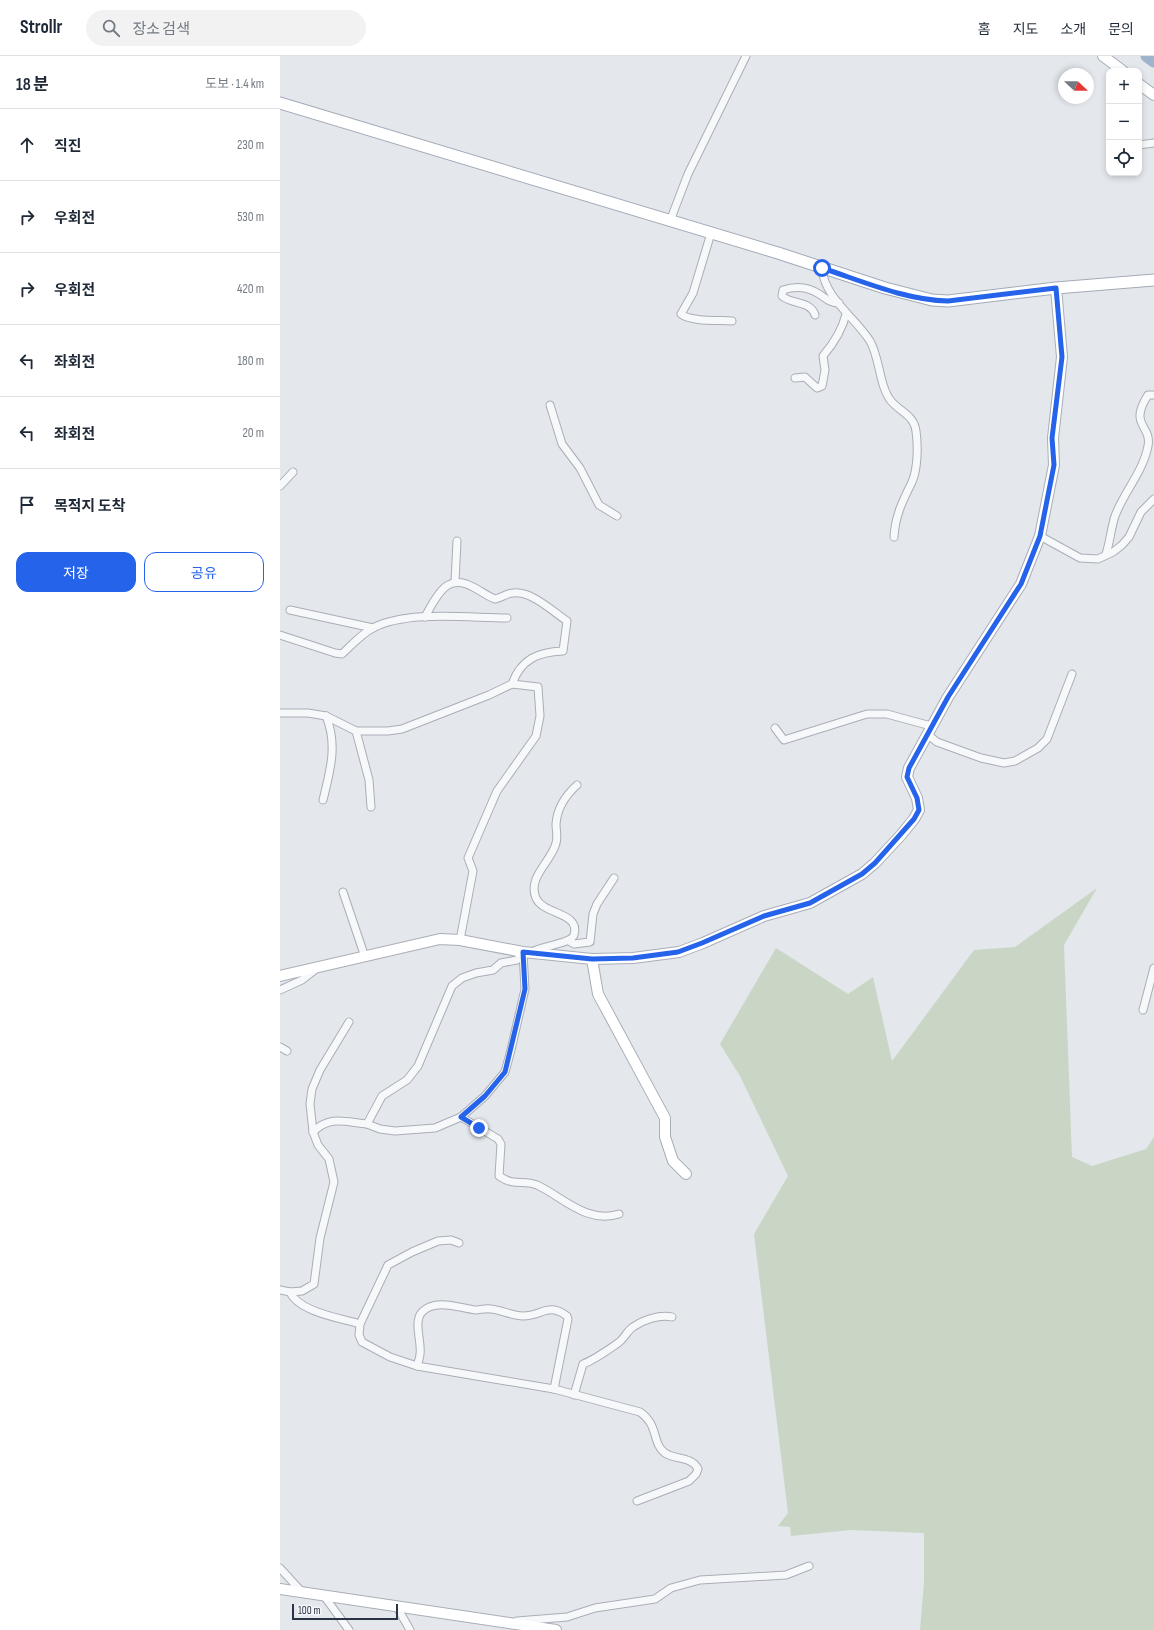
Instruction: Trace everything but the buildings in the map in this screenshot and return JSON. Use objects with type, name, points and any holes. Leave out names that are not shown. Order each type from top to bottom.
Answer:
[{"type":"main road","points":[[280,103],[711,233],[885,288],[932,300],[948,301],[1056,288],[1154,280]]},
{"type":"street","points":[[670,221],[688,174],[746,56]]},
{"type":"street","points":[[1104,56],[1119,68]]},
{"type":"street","points":[[1142,86],[1154,95]]},
{"type":"street","points":[[1142,145],[1154,143]]},
{"type":"street","points":[[711,233],[693,293],[681,314],[698,319],[732,321]]},
{"type":"street","points":[[822,268],[826,284],[846,314],[861,328],[870,342],[877,358],[882,379],[891,401],[904,410],[916,429],[916,467],[912,481],[899,509],[894,536]]},
{"type":"street","points":[[815,315],[809,306],[788,301],[782,296],[783,290],[798,287],[809,289],[831,303],[839,303]]},
{"type":"street","points":[[280,976],[316,969],[440,939],[460,940],[526,953],[592,959],[633,958],[678,952],[764,916],[810,903],[862,874],[875,863],[901,835],[914,819],[919,810],[917,798],[907,777],[909,768],[929,730],[1021,584],[1040,536],[1054,465],[1052,438],[1062,368],[1056,288]]},
{"type":"street","points":[[795,378],[805,377],[817,388],[822,386],[825,370],[823,356],[834,344],[843,327],[846,314]]},
{"type":"street","points":[[1106,554],[1115,516],[1136,478],[1148,445],[1146,435],[1140,421],[1140,410],[1148,395],[1154,395]]},
{"type":"street","points":[[550,404],[562,444],[580,468],[599,505],[617,516]]},
{"type":"street","points":[[280,486],[293,472]]},
{"type":"street","points":[[1040,536],[1080,558],[1098,558],[1113,552],[1129,537],[1141,512],[1154,499]]},
{"type":"street","points":[[455,582],[457,541]]},
{"type":"street","points":[[425,617],[436,596],[444,587],[455,582],[464,583],[495,599],[510,593],[520,592],[530,596],[567,621],[563,651],[549,652],[525,662],[517,671],[512,684]]},
{"type":"street","points":[[290,610],[373,628]]},
{"type":"street","points":[[280,635],[342,654],[354,642],[373,628],[410,618],[507,618]]},
{"type":"street","points":[[775,728],[784,740],[867,714],[887,714],[929,730],[937,742],[967,753],[1004,763],[1015,761],[1038,748],[1047,739],[1072,674]]},
{"type":"street","points":[[280,713],[308,713],[326,716],[356,731],[388,731],[402,729],[489,695],[512,684],[538,687],[540,716],[536,736],[497,791],[468,858],[473,871],[460,940]]},
{"type":"street","points":[[323,800],[331,766],[333,747],[326,716]]},
{"type":"street","points":[[356,731],[369,780],[371,807]]},
{"type":"street","points":[[367,1124],[382,1096],[407,1080],[418,1066],[452,986],[462,978],[476,973],[493,970],[501,963],[516,960],[526,953],[542,946],[569,941],[574,936],[575,927],[572,921],[546,908],[538,901],[535,891],[538,874],[556,844],[556,822],[562,803],[577,785]]},
{"type":"street","points":[[569,941],[574,944],[590,942],[593,914],[597,904],[614,878]]},
{"type":"street","points":[[343,892],[365,956]]},
{"type":"street","points":[[313,1132],[321,1124],[332,1121],[367,1124],[380,1129],[395,1131],[435,1128],[461,1117],[485,1096],[505,1072],[525,989],[526,953]]},
{"type":"street","points":[[592,959],[598,994],[665,1118],[665,1137],[673,1161],[686,1174]]},
{"type":"street","points":[[1143,1010],[1154,968]]},
{"type":"street","points":[[280,990],[302,980],[316,969]]},
{"type":"street","points":[[280,1290],[290,1292],[302,1291],[314,1284],[320,1238],[334,1182],[329,1159],[318,1145],[313,1132],[310,1104],[312,1089],[320,1070],[349,1022]]},
{"type":"street","points":[[280,1046],[287,1052]]},
{"type":"street","points":[[461,1117],[498,1139],[501,1144],[499,1176],[506,1181],[515,1184],[525,1182],[537,1185],[570,1206],[598,1215],[610,1216],[619,1214]]},
{"type":"street","points":[[459,1243],[451,1240],[438,1241],[388,1264],[360,1324],[359,1335],[362,1342],[390,1357],[417,1366],[554,1389],[640,1412],[649,1418],[658,1443],[666,1454],[690,1461],[696,1464],[698,1468],[696,1474],[689,1481],[637,1501]]},
{"type":"street","points":[[290,1292],[294,1300],[302,1306],[360,1324]]},
{"type":"street","points":[[417,1366],[420,1354],[420,1315],[428,1308],[458,1305],[478,1310],[491,1308],[524,1316],[543,1310],[556,1310],[567,1316],[568,1319],[554,1389]]},
{"type":"street","points":[[574,1395],[583,1364],[593,1360],[618,1343],[634,1327],[653,1318],[665,1315],[672,1317]]},
{"type":"street","points":[[503,1623],[568,1617],[595,1608],[655,1599],[671,1588],[700,1580],[786,1575],[809,1566]]},
{"type":"street","points":[[280,1568],[301,1591]]},
{"type":"street","points":[[280,1589],[556,1630]]},
{"type":"street","points":[[324,1596],[349,1630]]},
{"type":"street","points":[[397,1607],[410,1630]]},
{"type":"green space","points":[[1097,888],[1064,945],[1072,1157],[1092,1166],[1146,1149],[1154,1137],[1154,1630],[920,1630],[924,1582],[924,1533],[851,1530],[791,1536],[790,1527],[778,1526],[788,1513],[754,1234],[788,1176],[740,1076],[720,1044],[776,948],[848,994],[873,977],[892,1061],[974,950],[1015,947]]},
{"type":"waterway","points":[[1147,56],[1154,61]]},
{"type":"route","points":[[479,1128],[461,1117],[485,1096],[505,1072],[525,989],[523,952],[592,959],[633,958],[678,952],[764,916],[810,903],[862,874],[875,863],[901,835],[914,819],[919,810],[917,798],[907,777],[909,768],[948,697],[1021,584],[1040,536],[1054,465],[1052,438],[1062,357],[1056,288],[948,301],[932,300],[885,288],[822,268]]}]
